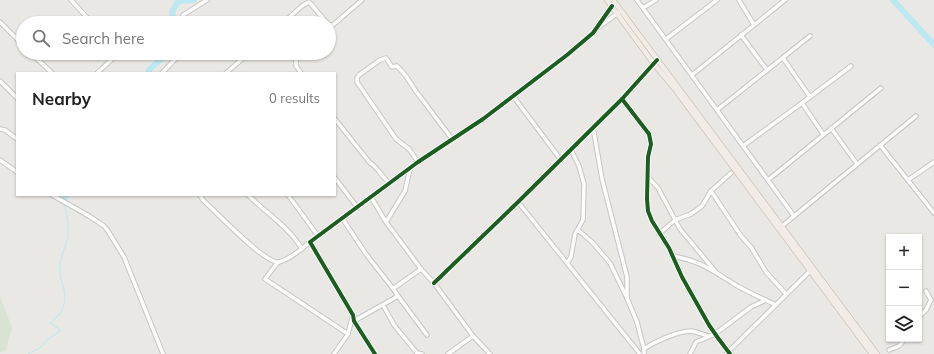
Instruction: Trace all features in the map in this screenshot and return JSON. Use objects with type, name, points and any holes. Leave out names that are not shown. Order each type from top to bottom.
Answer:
[{"type":"main road","points":[[607,0],[619,12]]},
{"type":"main road","points":[[613,0],[619,12],[674,88],[872,354]]},
{"type":"main road","points":[[656,62],[681,90],[877,354]]},
{"type":"street","points":[[71,0],[86,16]]},
{"type":"street","points":[[183,16],[206,0]]},
{"type":"street","points":[[336,22],[362,0]]},
{"type":"street","points":[[637,0],[794,216]]},
{"type":"street","points":[[642,8],[656,0]]},
{"type":"street","points":[[666,39],[717,0]]},
{"type":"street","points":[[739,0],[754,25]]},
{"type":"street","points":[[692,75],[785,0]]},
{"type":"street","points":[[291,16],[309,2],[321,16]]},
{"type":"street","points":[[597,29],[612,6]]},
{"type":"street","points":[[348,334],[265,279],[278,262],[302,249],[418,162],[513,96],[581,45],[597,29],[619,12]]},
{"type":"street","points":[[0,22],[16,38]]},
{"type":"street","points":[[741,35],[767,70]]},
{"type":"street","points":[[717,110],[810,36]]},
{"type":"street","points":[[418,162],[409,149],[396,139],[357,82],[359,75],[380,60],[386,58],[392,67],[398,66],[452,139]]},
{"type":"street","points":[[783,58],[810,97]]},
{"type":"street","points":[[39,60],[51,72]]},
{"type":"street","points":[[97,72],[111,60]]},
{"type":"street","points":[[163,72],[174,60]]},
{"type":"street","points":[[227,72],[241,60]]},
{"type":"street","points":[[296,60],[296,66],[300,72]]},
{"type":"street","points":[[434,283],[561,160],[622,99],[656,62]]},
{"type":"street","points":[[743,146],[851,66]]},
{"type":"street","points":[[0,82],[16,97]]},
{"type":"street","points":[[768,180],[881,88]]},
{"type":"street","points":[[513,96],[561,160]]},
{"type":"street","points":[[622,99],[649,134],[651,144],[648,158],[648,211],[659,234],[669,248],[682,277],[715,334],[728,353],[810,271]]},
{"type":"street","points":[[802,103],[823,134]]},
{"type":"street","points":[[782,226],[916,116]]},
{"type":"street","points":[[336,120],[370,164],[376,166],[382,176],[390,183]]},
{"type":"street","points":[[594,127],[602,179],[627,277],[627,298]]},
{"type":"street","points":[[831,128],[857,164]]},
{"type":"street","points":[[0,129],[5,130],[16,138]]},
{"type":"street","points":[[880,145],[934,213]]},
{"type":"street","points":[[567,263],[570,257],[575,234],[583,220],[584,184],[579,166],[571,150]]},
{"type":"street","points":[[0,160],[16,171]]},
{"type":"street","points":[[908,180],[934,162]]},
{"type":"street","points":[[386,222],[405,191],[410,169]]},
{"type":"street","points":[[659,234],[675,220],[691,214],[702,206],[710,191],[731,173]]},
{"type":"street","points":[[648,177],[658,188],[680,229],[715,271]]},
{"type":"street","points":[[336,179],[357,207]]},
{"type":"street","points":[[710,191],[766,272],[786,294]]},
{"type":"street","points":[[54,196],[89,216],[104,226],[108,231],[124,257],[163,354]]},
{"type":"street","points":[[201,196],[254,249],[266,258],[278,262]]},
{"type":"street","points":[[249,196],[285,227],[302,249]]},
{"type":"street","points":[[289,196],[318,236]]},
{"type":"street","points":[[371,197],[386,222],[421,269],[434,283],[473,336],[490,354]]},
{"type":"street","points":[[518,202],[640,354]]},
{"type":"street","points":[[342,218],[366,254],[427,335]]},
{"type":"street","points":[[578,230],[592,242],[610,263],[637,322],[644,354]]},
{"type":"street","points":[[310,242],[353,315],[354,321],[375,354]]},
{"type":"street","points":[[672,256],[688,259],[715,271],[735,284],[776,305]]},
{"type":"street","points":[[394,290],[394,288],[421,269]]},
{"type":"street","points":[[922,314],[926,310],[931,300],[926,291]]},
{"type":"street","points":[[354,321],[398,296]]},
{"type":"street","points":[[690,354],[696,342],[715,334],[751,307],[766,300]]},
{"type":"street","points":[[383,304],[394,325],[417,353],[422,354]]},
{"type":"street","points":[[334,354],[348,334],[353,315]]},
{"type":"street","points":[[644,349],[680,333],[691,331],[709,336]]},
{"type":"street","points":[[448,354],[473,336]]},
{"type":"street","points":[[889,350],[900,346],[903,342]]},
{"type":"green space","points":[[0,296],[12,328],[6,350],[0,353]]},
{"type":"waterway","points":[[173,16],[172,12],[178,1],[194,0]]},
{"type":"waterway","points":[[893,0],[934,45]]},
{"type":"waterway","points":[[149,72],[149,70],[160,60]]},
{"type":"waterway","points":[[28,354],[41,347],[47,340],[61,330],[50,323],[60,314],[65,302],[64,289],[60,276],[60,262],[68,237],[68,222],[65,206]]},
{"type":"cycle path","points":[[375,354],[354,321],[353,315],[310,242],[418,162],[483,119],[567,55],[593,33],[612,6]]},
{"type":"cycle path","points":[[434,283],[622,99],[657,60]]},
{"type":"cycle path","points":[[622,99],[649,134],[651,144],[648,157],[647,199],[648,211],[652,221],[669,248],[682,277],[709,325],[730,354]]}]
